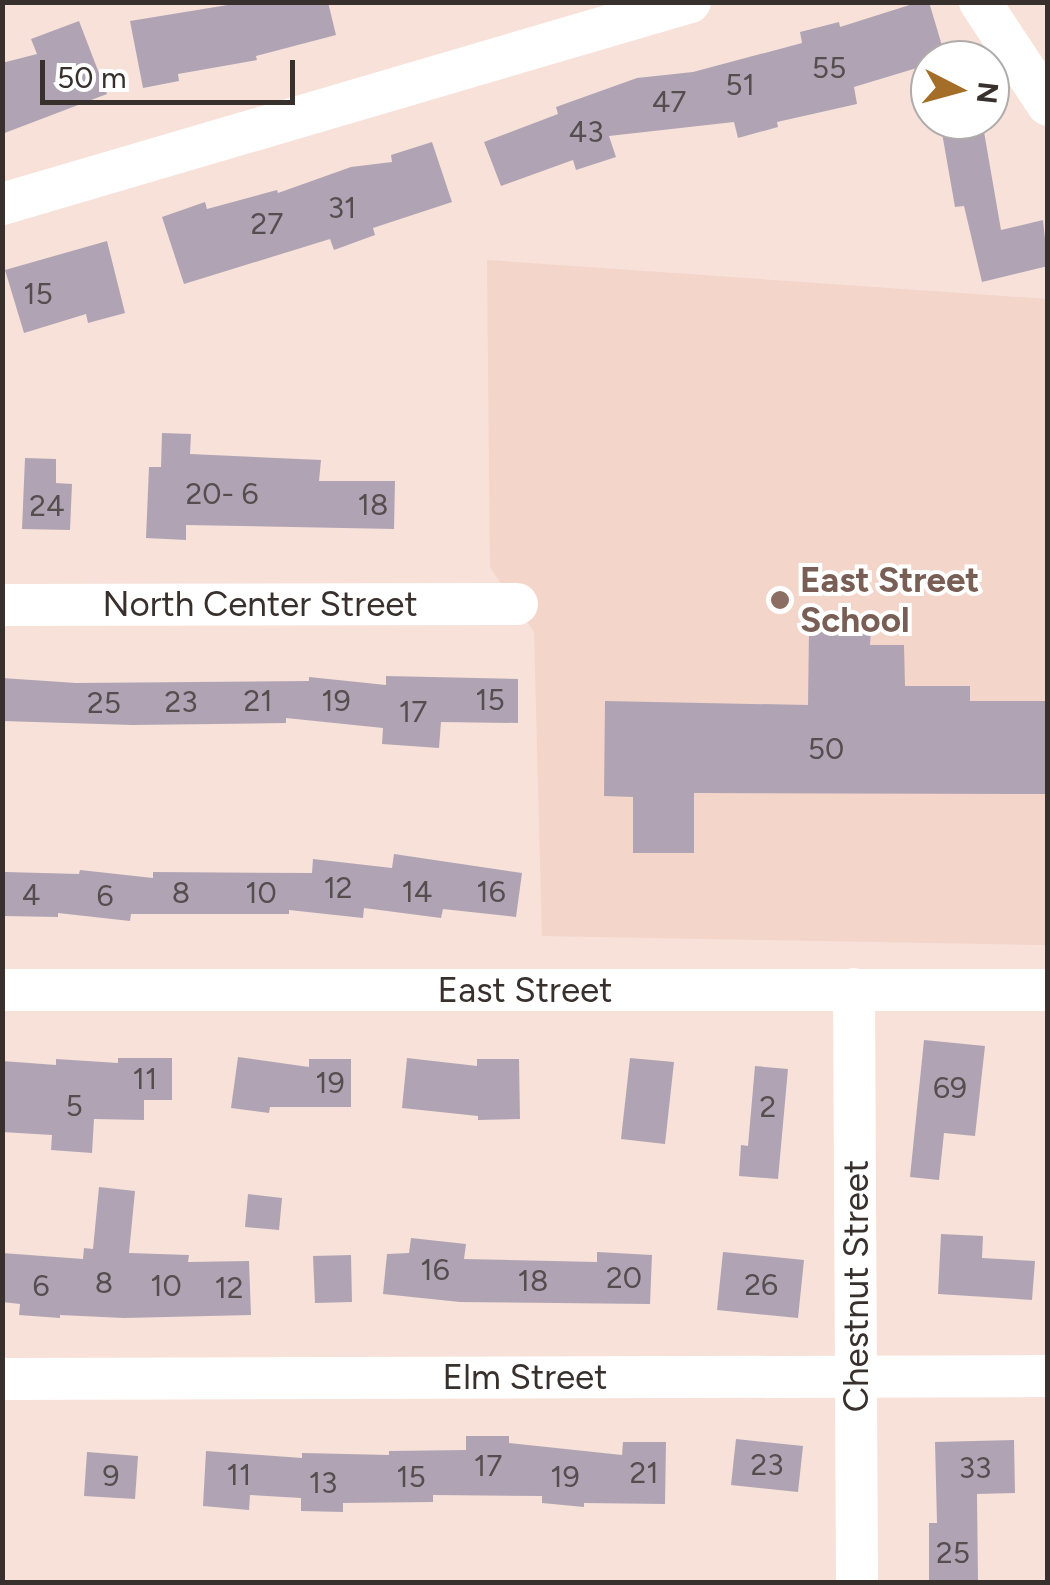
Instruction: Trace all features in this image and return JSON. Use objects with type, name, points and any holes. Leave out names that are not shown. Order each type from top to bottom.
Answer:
[{"type":"street","points":[[2,204],[690,2]]},
{"type":"street","points":[[991,7],[1048,105]]},
{"type":"street","name":"North Center Street","points":[[2,605],[517,604]]},
{"type":"street","name":"East Street","points":[[2,990],[1048,990]]},
{"type":"street","name":"Chestnut Street","points":[[854,990],[857,1582]]},
{"type":"street","name":"Elm Street","points":[[2,1379],[1048,1376]]},
{"type":"shaded area","name":"East Street School","points":[[487,260],[1047,299],[1047,945],[542,936],[534,632],[490,567]]},
{"type":"building","points":[[246,2],[328,2],[336,35],[256,56],[257,60],[178,74],[179,81],[143,88],[130,21]]},
{"type":"building","points":[[929,2],[940,40],[910,40],[910,70],[854,87],[857,104],[777,122],[778,127],[738,138],[734,122],[609,136],[616,157],[576,170],[573,160],[501,186],[484,142],[558,114],[556,107],[637,78],[693,72],[802,43],[800,32],[839,22],[840,27]]},
{"type":"building","points":[[79,21],[107,94],[2,134],[2,63],[37,54],[31,39]]},
{"type":"building","points":[[943,140],[985,140],[1001,230],[1043,220],[1048,266],[982,282],[964,206],[955,207]]},
{"type":"building","points":[[432,142],[452,202],[373,228],[375,235],[334,250],[330,239],[184,284],[162,217],[205,202],[207,209],[277,190],[278,193],[351,167],[392,162],[391,155]]},
{"type":"building","points":[[107,241],[125,313],[88,323],[86,314],[24,333],[5,270]]},
{"type":"building","points":[[162,433],[191,434],[190,454],[321,460],[319,481],[395,481],[394,529],[186,525],[186,540],[146,538],[149,467],[161,467]]},
{"type":"building","points":[[25,458],[56,459],[56,483],[72,484],[70,530],[22,529]]},
{"type":"building","points":[[809,629],[871,630],[870,645],[904,645],[905,686],[970,686],[970,701],[1048,701],[1048,794],[694,793],[694,853],[633,853],[633,797],[604,796],[605,701],[808,705]]},
{"type":"building","points":[[386,676],[518,679],[518,723],[441,722],[439,748],[382,744],[383,728],[286,718],[286,723],[132,725],[2,721],[2,678],[76,683],[309,681],[309,677],[386,685]]},
{"type":"building","points":[[394,854],[522,873],[516,917],[443,909],[441,918],[364,908],[363,918],[289,910],[289,914],[131,914],[130,921],[58,913],[58,917],[3,916],[5,872],[79,874],[80,870],[153,878],[153,872],[312,873],[313,859],[392,868]]},
{"type":"building","points":[[924,1040],[985,1046],[975,1136],[944,1133],[939,1180],[910,1177]]},
{"type":"building","points":[[238,1057],[309,1067],[309,1059],[351,1059],[351,1107],[270,1107],[269,1113],[231,1108]]},
{"type":"building","points":[[118,1058],[172,1058],[172,1100],[144,1100],[144,1120],[94,1119],[92,1153],[51,1150],[52,1135],[2,1132],[2,1061],[56,1065],[56,1059],[118,1063]]},
{"type":"building","points":[[407,1058],[477,1066],[477,1059],[519,1059],[520,1119],[478,1120],[478,1116],[402,1108]]},
{"type":"building","points":[[630,1058],[674,1062],[665,1144],[621,1139]]},
{"type":"building","points":[[755,1066],[788,1069],[778,1179],[739,1176],[741,1145],[748,1146]]},
{"type":"building","points":[[99,1187],[135,1191],[129,1253],[189,1255],[188,1262],[249,1261],[251,1315],[60,1318],[19,1315],[20,1304],[2,1302],[2,1253],[83,1259],[84,1248],[93,1249]]},
{"type":"building","points":[[248,1194],[282,1198],[279,1230],[245,1227]]},
{"type":"building","points":[[941,1234],[983,1236],[982,1258],[1035,1261],[1032,1300],[938,1294]]},
{"type":"building","points":[[411,1238],[466,1244],[464,1259],[597,1262],[597,1252],[652,1255],[650,1304],[460,1302],[383,1294],[387,1254],[409,1253]]},
{"type":"building","points":[[723,1252],[804,1260],[798,1318],[717,1310]]},
{"type":"building","points":[[351,1255],[352,1302],[315,1303],[313,1256]]},
{"type":"building","points":[[466,1436],[509,1436],[509,1443],[622,1455],[623,1442],[666,1442],[665,1504],[584,1503],[584,1507],[542,1503],[542,1496],[433,1495],[433,1502],[343,1503],[343,1512],[301,1511],[301,1498],[250,1495],[249,1510],[203,1506],[206,1451],[302,1458],[302,1453],[389,1455],[389,1451],[466,1450]]},
{"type":"building","points":[[736,1439],[803,1446],[798,1492],[731,1485]]},
{"type":"building","points":[[1014,1440],[1015,1493],[977,1494],[978,1582],[929,1582],[929,1523],[937,1523],[935,1442]]},
{"type":"building","points":[[87,1452],[138,1456],[135,1499],[84,1496]]},
{"type":"place","name":"East Street School","points":[[780,600]]}]
